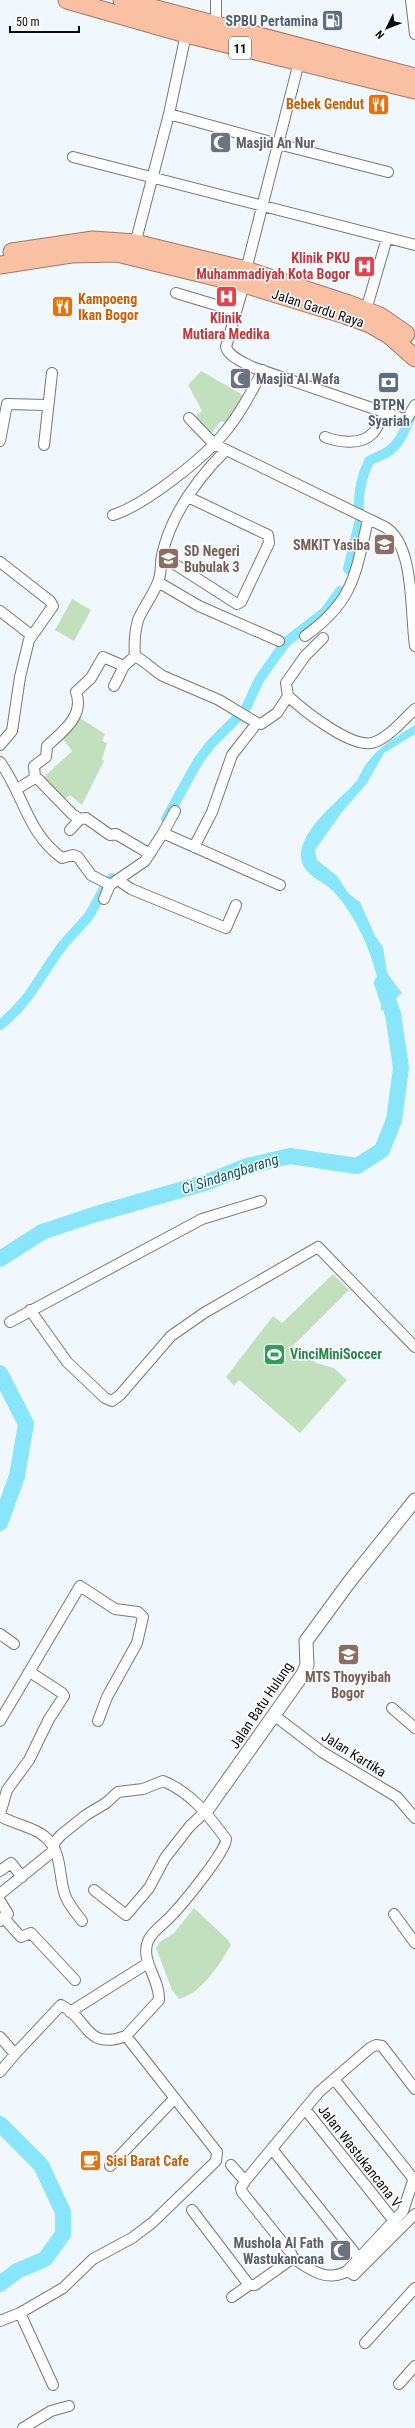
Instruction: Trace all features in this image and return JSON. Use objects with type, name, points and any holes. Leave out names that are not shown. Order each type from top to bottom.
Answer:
[{"type":"highway","name":"11","points":[[66,0],[186,34],[415,90]]},
{"type":"highway","name":"11","points":[[122,0],[415,77]]},
{"type":"highway","name":"Jalan Gardu Raya","points":[[0,254],[40,246],[93,240],[245,277],[347,309],[366,310],[393,323],[415,342]]},
{"type":"highway","name":"Jalan Gardu Raya","points":[[0,265],[71,254],[117,253],[134,250]]},
{"type":"highway","name":"Jalan Gardu Raya","points":[[347,309],[390,335],[415,358]]},
{"type":"street","points":[[216,0],[216,24]]},
{"type":"street","points":[[411,0],[415,34]]},
{"type":"street","points":[[134,250],[169,114],[186,34]]},
{"type":"street","points":[[299,62],[227,349],[236,358],[263,370],[407,419],[415,406]]},
{"type":"street","points":[[169,114],[388,172]]},
{"type":"street","points":[[73,157],[263,204],[415,245]]},
{"type":"street","points":[[366,310],[387,238]]},
{"type":"street","points":[[176,293],[236,311]]},
{"type":"street","points":[[113,515],[128,510],[164,485],[214,444],[227,430],[263,370]]},
{"type":"street","points":[[44,445],[47,405],[52,373]]},
{"type":"street","points":[[0,441],[2,417],[8,403],[47,405]]},
{"type":"street","points":[[325,437],[345,442],[370,436],[374,433],[385,411]]},
{"type":"street","points":[[189,418],[214,444],[395,534],[404,551],[411,575],[415,646]]},
{"type":"street","points":[[135,656],[134,645],[139,618],[161,574],[162,556],[171,529],[188,497],[226,450]]},
{"type":"street","points":[[162,556],[237,604],[241,602],[268,543],[270,538],[268,535],[188,497]]},
{"type":"street","points":[[305,636],[330,616],[348,592],[357,571],[368,520]]},
{"type":"street","points":[[404,551],[415,553]]},
{"type":"street","points":[[0,562],[50,601],[53,606],[52,610],[31,635],[21,670],[12,731],[0,745]]},
{"type":"street","points":[[158,582],[199,606],[278,641]]},
{"type":"street","points":[[0,611],[31,635]]},
{"type":"street","points":[[135,656],[149,664],[155,671],[163,676],[236,710],[256,723],[261,724],[277,713],[288,696],[286,683],[305,656],[323,638]]},
{"type":"street","points":[[114,686],[124,666],[135,656]]},
{"type":"street","points":[[35,778],[34,766],[46,757],[47,746],[72,723],[79,700],[76,692],[91,678],[103,658],[124,666]]},
{"type":"street","points":[[288,696],[320,722],[336,732],[369,744],[380,739],[415,709]]},
{"type":"street","points":[[194,847],[212,812],[232,755],[256,723]]},
{"type":"street","points":[[0,762],[17,789],[29,820],[46,845],[62,858],[73,855],[78,857],[91,875],[114,882],[226,928],[236,905]]},
{"type":"street","points":[[17,789],[35,778]]},
{"type":"street","points":[[35,778],[40,780],[72,814],[80,819]]},
{"type":"street","points":[[104,900],[114,882],[147,853],[163,833],[175,811]]},
{"type":"street","points":[[70,830],[80,819],[86,818],[110,835],[116,834],[147,853]]},
{"type":"street","points":[[163,833],[280,885]]},
{"type":"street","points":[[10,1322],[202,1219],[261,1200]]},
{"type":"street","points":[[30,1310],[67,1362],[99,1393],[112,1401],[120,1395],[171,1336],[204,1313],[318,1248],[415,1347]]},
{"type":"street","name":"Jalan Batu Hulung","points":[[206,1810],[275,1716],[307,1665],[306,1641],[350,1581],[415,1500]]},
{"type":"street","points":[[0,1720],[80,1586],[115,1609],[138,1612],[143,1617],[137,1643],[107,1698],[98,1722]]},
{"type":"street","points":[[0,1634],[14,1644]]},
{"type":"street","points":[[30,1672],[62,1693],[64,1696],[49,1719],[30,1760],[8,1790],[2,1820],[38,1831],[50,1841],[60,1864],[65,1895],[82,1921]]},
{"type":"street","points":[[392,1708],[415,1728]]},
{"type":"street","name":"Jalan Kartika","points":[[275,1716],[322,1752],[397,1797],[415,1818]]},
{"type":"street","points":[[0,1894],[52,1852],[53,1847],[61,1835],[86,1815],[106,1803],[118,1792],[143,1789],[163,1781],[206,1810],[226,1839],[227,1844],[182,1904],[148,1940],[146,1958],[155,1975],[160,1991],[159,2000],[126,2036],[107,2040],[96,2038],[61,2005],[57,2007],[0,2072]]},
{"type":"street","points":[[94,1890],[126,1915],[149,1888],[165,1858],[190,1826],[206,1810]]},
{"type":"street","points":[[0,1871],[10,1863],[22,1877]]},
{"type":"street","points":[[0,1901],[8,1914],[2,1919],[20,1936],[31,1933],[75,1980]]},
{"type":"street","points":[[394,1914],[415,1943]]},
{"type":"street","points":[[70,2012],[148,1963]]},
{"type":"street","points":[[0,2321],[20,2313],[63,2288],[93,2259],[132,2238],[152,2223],[216,2161],[217,2152],[209,2139],[174,2099],[126,2036]]},
{"type":"street","points":[[0,2037],[15,2054]]},
{"type":"street","points":[[411,2211],[394,2221],[358,2257],[347,2271],[335,2276],[324,2276],[317,2274],[293,2258],[291,2253],[242,2192],[241,2188],[245,2181],[305,2109],[334,2079],[376,2045],[382,2046],[415,2089]]},
{"type":"street","points":[[334,2079],[412,2176],[411,2211],[354,2275],[347,2271]]},
{"type":"street","points":[[110,2166],[174,2099]]},
{"type":"street","name":"Jalan Wastukancana V","points":[[305,2109],[394,2221]]},
{"type":"street","points":[[272,2149],[358,2257]]},
{"type":"street","points":[[231,2165],[245,2181]]},
{"type":"street","points":[[192,2210],[252,2285]]},
{"type":"street","points":[[232,2297],[293,2258]]},
{"type":"street","points":[[365,2343],[415,2288]]},
{"type":"street","points":[[20,2313],[53,2385]]},
{"type":"street","points":[[399,2384],[415,2366]]},
{"type":"street","points":[[23,2428],[51,2411],[69,2406]]},
{"type":"green space","points":[[201,371],[243,395],[228,424],[221,421],[210,435],[193,418],[202,411],[188,385]]},
{"type":"green space","points":[[72,599],[91,610],[74,641],[55,630]]},
{"type":"green space","points":[[77,701],[77,716],[105,734],[102,741],[107,743],[102,759],[104,761],[82,805],[70,795],[65,799],[44,777],[72,751],[57,731]]},
{"type":"green space","name":"VinciMiniSoccer","points":[[333,1274],[349,1290],[293,1346],[316,1363],[334,1368],[347,1380],[300,1433],[239,1380],[234,1386],[226,1377],[273,1316],[282,1323]]},
{"type":"green space","points":[[194,1908],[228,1940],[231,1945],[216,1969],[202,1985],[187,1996],[179,1999],[172,1990],[156,1948],[160,1942],[174,1933]]},
{"type":"water","points":[[415,725],[415,734],[384,753],[367,783],[342,812],[315,850],[317,860],[337,876],[349,894],[360,902],[375,936],[383,947],[387,973],[402,993],[381,1011],[378,980],[368,948],[361,932],[344,904],[334,892],[306,871],[301,856],[303,844],[309,832],[328,810],[355,783],[365,765],[389,742]]},
{"type":"waterway","points":[[359,510],[361,485],[369,461],[394,447],[401,437],[414,410]]},
{"type":"waterway","points":[[348,569],[360,520]]},
{"type":"waterway","points":[[166,819],[198,761],[211,744],[245,710],[259,680],[286,642],[325,612],[340,591]]},
{"type":"waterway","points":[[0,1025],[11,1016],[27,998],[66,941],[88,917],[105,887],[112,878]]},
{"type":"waterway","name":"Ci Sindangbarang","points":[[0,1259],[42,1232],[96,1214],[205,1183],[247,1166],[290,1156],[357,1166],[382,1150],[394,1120],[401,1068],[393,1014],[382,983]]},
{"type":"waterway","name":"Ci Sindangbarang","points":[[0,1373],[26,1424],[17,1476],[0,1523]]},
{"type":"waterway","name":"Ci Sindangbarang","points":[[0,2124],[41,2165],[63,2212],[63,2234],[45,2259],[17,2271],[0,2284]]},
{"type":"place","name":"SPBU Pertamina","points":[[333,21]]},
{"type":"place","name":"Bebek Gendut","points":[[379,104]]},
{"type":"place","name":"Masjid An Nur","points":[[220,143]]},
{"type":"place","name":"Klinik PKU Muhammadiyah Kota Bogor","points":[[365,266]]},
{"type":"place","name":"Klinik Mutiara Medika","points":[[226,296]]},
{"type":"place","name":"Kampoeng Ikan Bogor","points":[[63,307]]},
{"type":"place","name":"Masjid Al Wafa","points":[[240,379]]},
{"type":"place","name":"BTPN Syariah","points":[[389,383]]},
{"type":"place","name":"SMKIT Yasiba","points":[[385,545]]},
{"type":"place","name":"SD Negeri Bubulak 3","points":[[169,559]]},
{"type":"place","name":"VinciMiniSoccer","points":[[274,1354]]},
{"type":"place","name":"MTS Thoyyibah Bogor","points":[[348,1655]]},
{"type":"place","name":"Sisi Barat Cafe","points":[[91,2161]]},
{"type":"place","name":"Mushola Al Fath Wastukancana","points":[[340,2251]]}]
